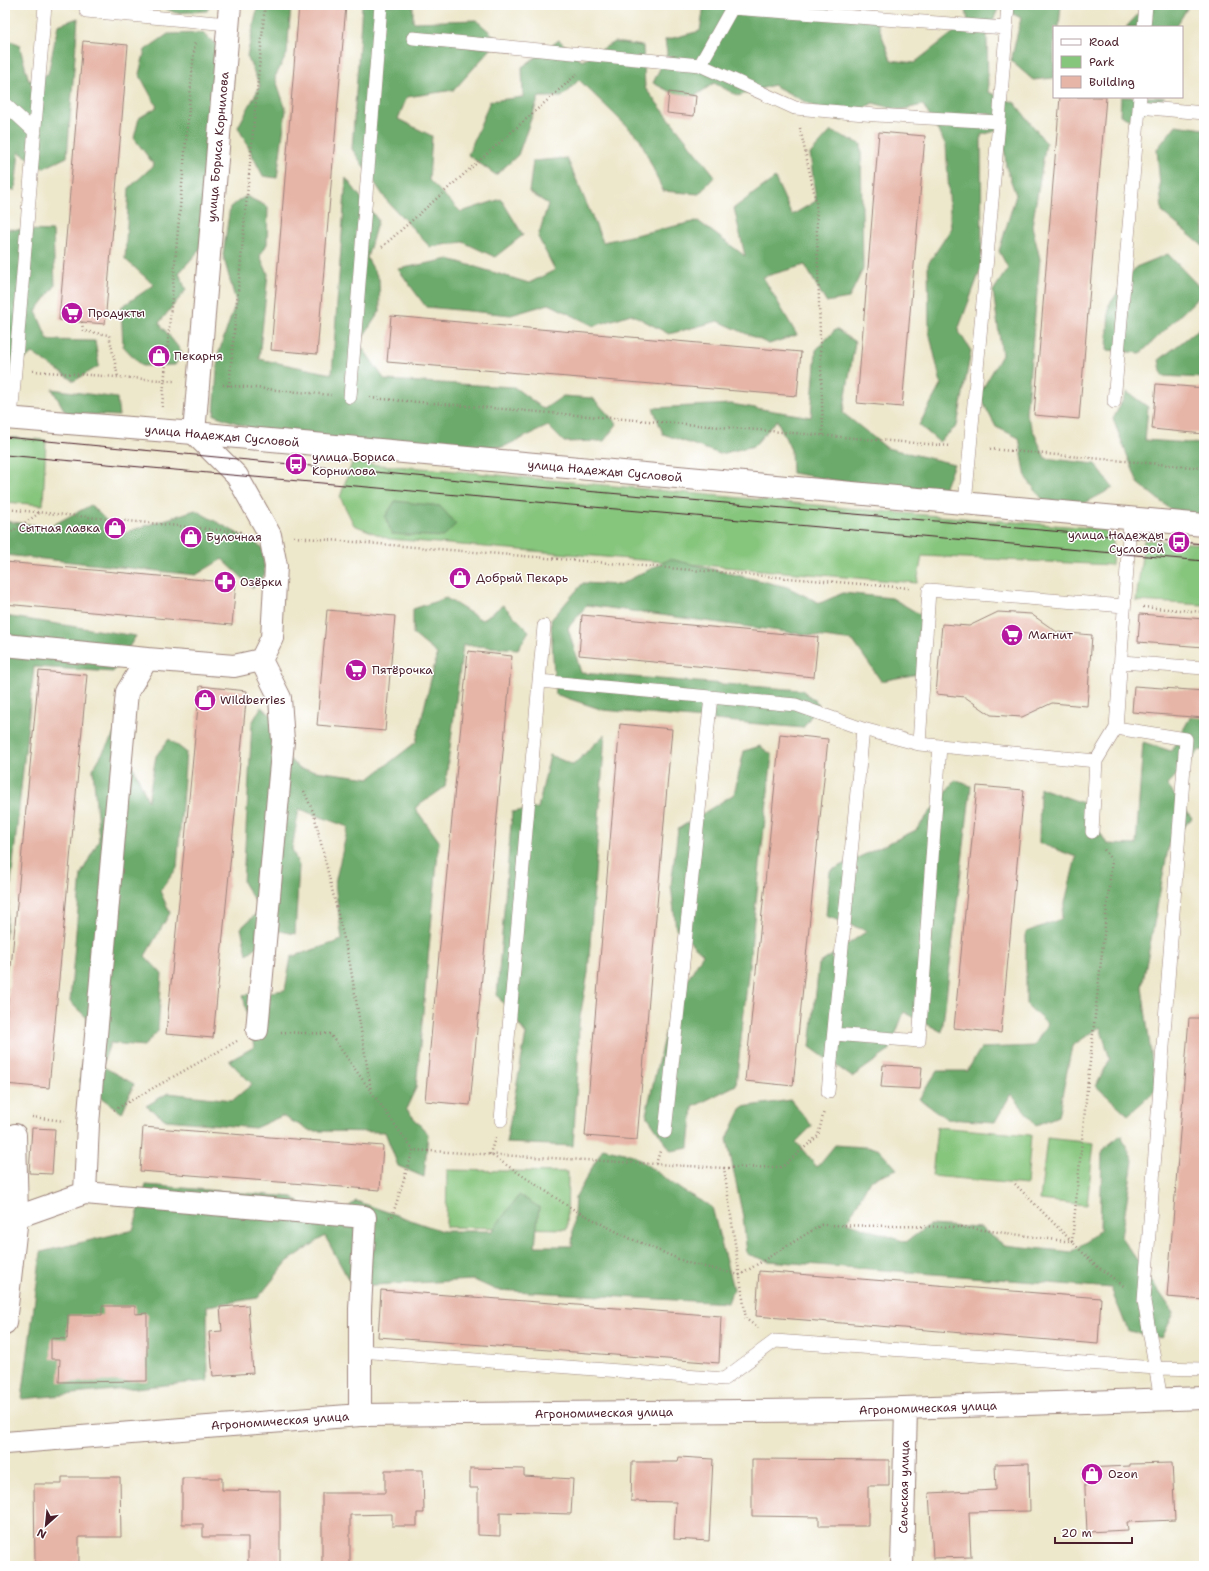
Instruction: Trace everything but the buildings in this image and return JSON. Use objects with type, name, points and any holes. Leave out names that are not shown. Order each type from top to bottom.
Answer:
[{"type":"street","name":"улица Бориса Корнилова","points":[[194,433],[229,15]]},
{"type":"street","name":"улица Надежды Сусловой","points":[[8,418],[194,433],[965,504],[1130,517],[1204,525]]},
{"type":"street","points":[[194,433],[237,476],[270,535],[276,566],[272,638],[261,660]]},
{"type":"street","points":[[5,645],[234,666],[261,660]]},
{"type":"street","points":[[85,1193],[88,1124],[127,692],[147,659]]},
{"type":"street","points":[[257,1030],[283,741],[280,698],[261,660]]},
{"type":"street","points":[[5,1323],[15,1135]]},
{"type":"street","points":[[11,1217],[85,1193],[365,1217],[360,1309],[360,1415]]},
{"type":"street","name":"Агрономическая улица","points":[[5,1443],[360,1415],[906,1409],[1204,1398]]},
{"type":"street","name":"Сельская улица","points":[[902,1566],[906,1409]]},
{"type":"lane","points":[[8,418],[15,369],[45,5]]},
{"type":"lane","points":[[350,396],[381,5]]},
{"type":"lane","points":[[965,504],[1008,5]]},
{"type":"lane","points":[[1144,26],[1146,5]]},
{"type":"lane","points":[[700,65],[732,8],[1006,28]]},
{"type":"lane","points":[[86,11],[197,21],[229,15]]},
{"type":"lane","points":[[412,38],[700,65],[795,108],[876,115],[999,122]]},
{"type":"lane","points":[[1114,402],[1139,102],[1204,113]]},
{"type":"lane","points":[[5,104],[34,132]]},
{"type":"lane","points":[[1092,832],[1096,760],[1116,728],[1130,517]]},
{"type":"lane","points":[[919,744],[929,590],[1124,606]]},
{"type":"lane","points":[[501,1120],[544,626]]},
{"type":"lane","points":[[1121,662],[1204,668]]},
{"type":"lane","points":[[539,680],[796,705],[863,730],[919,744],[1096,760]]},
{"type":"lane","points":[[665,1132],[711,697]]},
{"type":"lane","points":[[1116,728],[1186,739],[1144,1301],[1161,1400]]},
{"type":"lane","points":[[828,1092],[863,730]]},
{"type":"lane","points":[[834,1034],[919,1041],[940,746]]},
{"type":"lane","points":[[360,1351],[724,1379],[775,1341],[1156,1368],[1204,1369]]},
{"type":"path","points":[[229,386],[265,5]]},
{"type":"path","points":[[160,431],[163,381],[197,21]]},
{"type":"path","points":[[360,266],[598,56]]},
{"type":"path","points":[[795,108],[816,201],[823,435]]},
{"type":"path","points":[[82,322],[83,331],[109,335],[118,377]]},
{"type":"path","points":[[15,369],[823,435],[1204,468]]},
{"type":"path","points":[[5,509],[270,535],[929,590]]},
{"type":"path","points":[[5,536],[41,512]]},
{"type":"path","points":[[1124,606],[1204,612]]},
{"type":"path","points":[[302,785],[314,814],[350,964],[372,1092]]},
{"type":"path","points":[[1072,1242],[1112,861],[1092,832]]},
{"type":"path","points":[[26,1117],[88,1124],[257,1030],[330,1034],[413,1150]]},
{"type":"path","points":[[413,1150],[724,1168],[782,1167],[818,1136],[828,1092]]},
{"type":"path","points":[[365,1217],[392,1217],[413,1150]]},
{"type":"path","points":[[490,1154],[571,1208],[627,1237],[688,1263],[740,1275],[821,1225],[960,1227],[1072,1242]]},
{"type":"path","points":[[724,1168],[746,1319],[775,1341]]},
{"type":"path","points":[[1015,1184],[1094,1264],[1144,1301]]},
{"type":"green space","points":[[210,5],[207,11],[176,13],[159,6]]},
{"type":"green space","points":[[258,5],[291,5],[287,54],[275,77],[286,110],[277,178],[263,176],[238,127],[260,86],[247,56]]},
{"type":"green space","points":[[362,5],[413,5],[413,22],[476,20],[499,40],[454,90],[407,97],[398,119],[432,136],[429,180],[461,212],[501,199],[523,235],[495,257],[463,242],[430,247],[387,201],[352,149]]},
{"type":"green space","points":[[704,5],[741,5],[745,13],[807,5],[877,22],[891,60],[914,63],[968,21],[965,5],[1061,5],[1059,26],[1053,26],[1053,78],[1033,80],[1011,61],[1021,18],[999,7],[987,34],[988,92],[1015,103],[1046,143],[1032,226],[1040,259],[1026,414],[1045,458],[1095,464],[1113,488],[1081,505],[1043,500],[1026,478],[1019,438],[996,427],[979,395],[1002,355],[993,291],[1008,268],[999,251],[1016,195],[1006,167],[1003,129],[981,135],[982,266],[958,330],[971,351],[957,426],[939,442],[919,425],[941,384],[929,331],[928,264],[951,229],[946,145],[923,105],[899,110],[873,103],[842,121],[773,85],[738,96],[714,83],[688,101],[653,83],[667,54],[665,40],[700,31]]},
{"type":"green space","points":[[1147,5],[1189,5],[1177,26],[1127,26]]},
{"type":"green space","points":[[78,18],[67,157],[44,168],[19,152],[15,190],[5,191],[5,39],[19,44],[29,81],[48,74],[58,25]]},
{"type":"green space","points":[[203,33],[218,46],[204,245],[179,273],[186,290],[159,323],[182,352],[175,365],[142,366],[123,346],[121,307],[154,285],[125,259],[129,188],[154,165],[134,138],[139,118],[157,107],[139,74],[145,50],[168,34]]},
{"type":"green space","points":[[559,40],[582,61],[614,42],[643,46],[645,88],[715,176],[699,194],[663,191],[640,139],[579,80],[562,97],[539,97],[518,155],[496,175],[468,155],[490,101],[523,97],[522,67]]},
{"type":"green space","points":[[1121,98],[1164,98],[1132,121],[1120,115]]},
{"type":"green space","points":[[1176,125],[1204,129],[1204,247],[1162,212],[1157,149]]},
{"type":"green space","points":[[831,131],[861,144],[863,269],[849,298],[826,302],[805,265],[763,277],[797,335],[769,344],[718,321],[669,334],[631,314],[594,326],[549,304],[511,315],[426,307],[398,269],[449,259],[529,283],[555,270],[538,237],[548,204],[529,192],[533,161],[567,158],[603,242],[698,221],[745,256],[734,208],[775,178],[792,215],[816,201],[810,154]]},
{"type":"green space","points":[[346,178],[378,220],[367,258],[379,279],[380,311],[359,343],[385,380],[514,387],[544,409],[563,396],[593,398],[617,424],[604,441],[564,442],[548,426],[503,447],[379,442],[259,431],[214,415],[218,355],[236,302],[223,255],[230,207],[246,196],[268,207],[267,244],[260,256],[268,274],[259,359],[332,374]]},
{"type":"green space","points":[[5,229],[53,231],[55,286],[36,311],[48,340],[95,341],[99,366],[74,381],[32,353],[5,376]]},
{"type":"green space","points":[[1168,254],[1204,292],[1141,353],[1107,350],[1109,305],[1136,267]]},
{"type":"green space","points":[[1204,325],[1204,378],[1162,376],[1159,360]]},
{"type":"green space","points":[[836,329],[855,342],[843,413],[887,448],[954,464],[944,489],[875,487],[792,473],[791,450],[777,420],[754,446],[720,454],[663,434],[653,408],[731,404],[811,417],[816,350]]},
{"type":"green space","points":[[52,389],[117,398],[119,416],[66,413]]},
{"type":"green space","points":[[1127,392],[1148,407],[1145,440],[1204,444],[1204,517],[1175,513],[1138,483],[1113,419]]},
{"type":"green space","points":[[5,437],[46,440],[43,505],[5,502]]},
{"type":"green space","points":[[352,463],[434,469],[900,513],[1104,529],[1113,542],[1112,565],[922,556],[917,583],[389,539],[354,525],[340,497]]},
{"type":"green space","points":[[395,501],[440,506],[456,524],[443,537],[392,534],[385,517]]},
{"type":"green space","points":[[91,505],[120,534],[195,510],[262,547],[265,574],[253,588],[222,559],[196,575],[5,555],[5,521],[49,527]]},
{"type":"green space","points":[[1144,540],[1204,544],[1204,605],[1136,601]]},
{"type":"green space","points":[[670,559],[787,587],[820,603],[843,593],[892,598],[921,615],[918,674],[881,681],[853,641],[587,605],[568,628],[581,673],[802,690],[819,704],[803,728],[603,710],[555,694],[551,620],[583,583],[619,585]]},
{"type":"green space","points":[[446,598],[482,620],[503,605],[529,631],[518,649],[463,645],[445,787],[415,808],[439,841],[416,1088],[406,1109],[428,1134],[424,1177],[398,1166],[385,1132],[311,1131],[282,1116],[255,1128],[166,1120],[146,1106],[168,1093],[233,1100],[252,1084],[229,1061],[254,1047],[243,995],[285,990],[291,957],[342,940],[335,883],[348,827],[299,809],[292,849],[299,866],[295,934],[280,931],[247,954],[241,928],[260,910],[243,882],[252,723],[261,707],[274,717],[273,744],[300,769],[370,778],[416,742],[437,654],[413,634],[413,609]]},
{"type":"green space","points":[[5,616],[136,636],[113,672],[34,667],[5,939]]},
{"type":"green space","points":[[1195,709],[1204,710],[1204,751],[1200,750],[1167,785],[1192,818],[1169,844],[1142,987],[1156,1090],[1128,1115],[1096,1086],[1110,1059],[1100,1027],[1072,1046],[1058,1116],[1036,1125],[1011,1094],[995,1122],[947,1119],[919,1099],[937,1071],[967,1071],[981,1048],[1034,1046],[1047,1024],[1026,1004],[1026,932],[1061,919],[1076,857],[1039,843],[1040,788],[1083,803],[1107,844],[1136,845],[1143,742],[1171,751]]},
{"type":"green space","points":[[121,722],[135,733],[128,754],[148,801],[156,756],[169,739],[186,752],[177,868],[160,891],[170,913],[145,956],[162,974],[158,1031],[144,1046],[110,1043],[102,1066],[134,1084],[122,1113],[80,1082],[87,1018],[70,1002],[81,874],[99,840],[93,769]]},
{"type":"green space","points":[[605,734],[588,973],[579,1023],[578,1069],[573,1146],[506,1143],[526,1034],[497,995],[512,812],[538,808],[550,755],[573,765]]},
{"type":"green space","points":[[760,746],[772,755],[736,1085],[693,1107],[689,1148],[671,1151],[646,1114],[671,1007],[703,954],[676,929],[671,885],[678,829],[734,794],[744,751]]},
{"type":"green space","points":[[955,780],[971,786],[942,1032],[904,1012],[889,1051],[852,1077],[810,1047],[819,964],[867,931],[826,916],[830,871],[916,830]]},
{"type":"green space","points":[[791,1100],[812,1126],[796,1142],[817,1167],[835,1145],[878,1148],[897,1169],[870,1180],[847,1222],[906,1242],[929,1225],[981,1228],[1004,1245],[1072,1252],[1100,1230],[1102,1150],[1121,1135],[1133,1161],[1121,1237],[1174,1313],[1162,1338],[1128,1331],[1111,1288],[768,1261],[747,1254],[743,1217],[727,1139],[742,1107]]},
{"type":"green space","points":[[937,1127],[1031,1135],[1027,1185],[932,1176]]},
{"type":"green space","points":[[1047,1138],[1094,1143],[1087,1205],[1040,1200]]},
{"type":"green space","points":[[603,1148],[633,1155],[683,1191],[712,1207],[733,1289],[728,1303],[496,1290],[474,1280],[352,1286],[325,1236],[287,1262],[258,1298],[207,1306],[208,1381],[22,1399],[41,1252],[133,1230],[146,1185],[293,1197],[325,1225],[356,1201],[442,1231],[492,1231],[519,1195],[539,1207],[535,1246],[572,1246],[575,1198]]},
{"type":"green space","points":[[447,1170],[568,1172],[567,1229],[446,1227]]},
{"type":"tram line","points":[[5,437],[480,482],[1204,544]]},
{"type":"tram line","points":[[5,455],[1204,561]]},
{"type":"place","name":"Продукты","points":[[72,313]]},
{"type":"place","name":"Пекарня","points":[[159,356]]},
{"type":"place","name":"улица Бориса Корнилова","points":[[296,464]]},
{"type":"place","name":"Сытная лавка","points":[[115,528]]},
{"type":"place","name":"Булочная","points":[[191,537]]},
{"type":"place","name":"улица Надежды Сусловой","points":[[1179,542]]},
{"type":"place","name":"Добрый Пекарь","points":[[460,578]]},
{"type":"place","name":"Озёрки","points":[[225,582]]},
{"type":"place","name":"Магнит","points":[[1012,635]]},
{"type":"place","name":"Пятёрочка","points":[[356,670]]},
{"type":"place","name":"Wildberries","points":[[205,700]]},
{"type":"place","name":"Ozon","points":[[1092,1474]]}]
